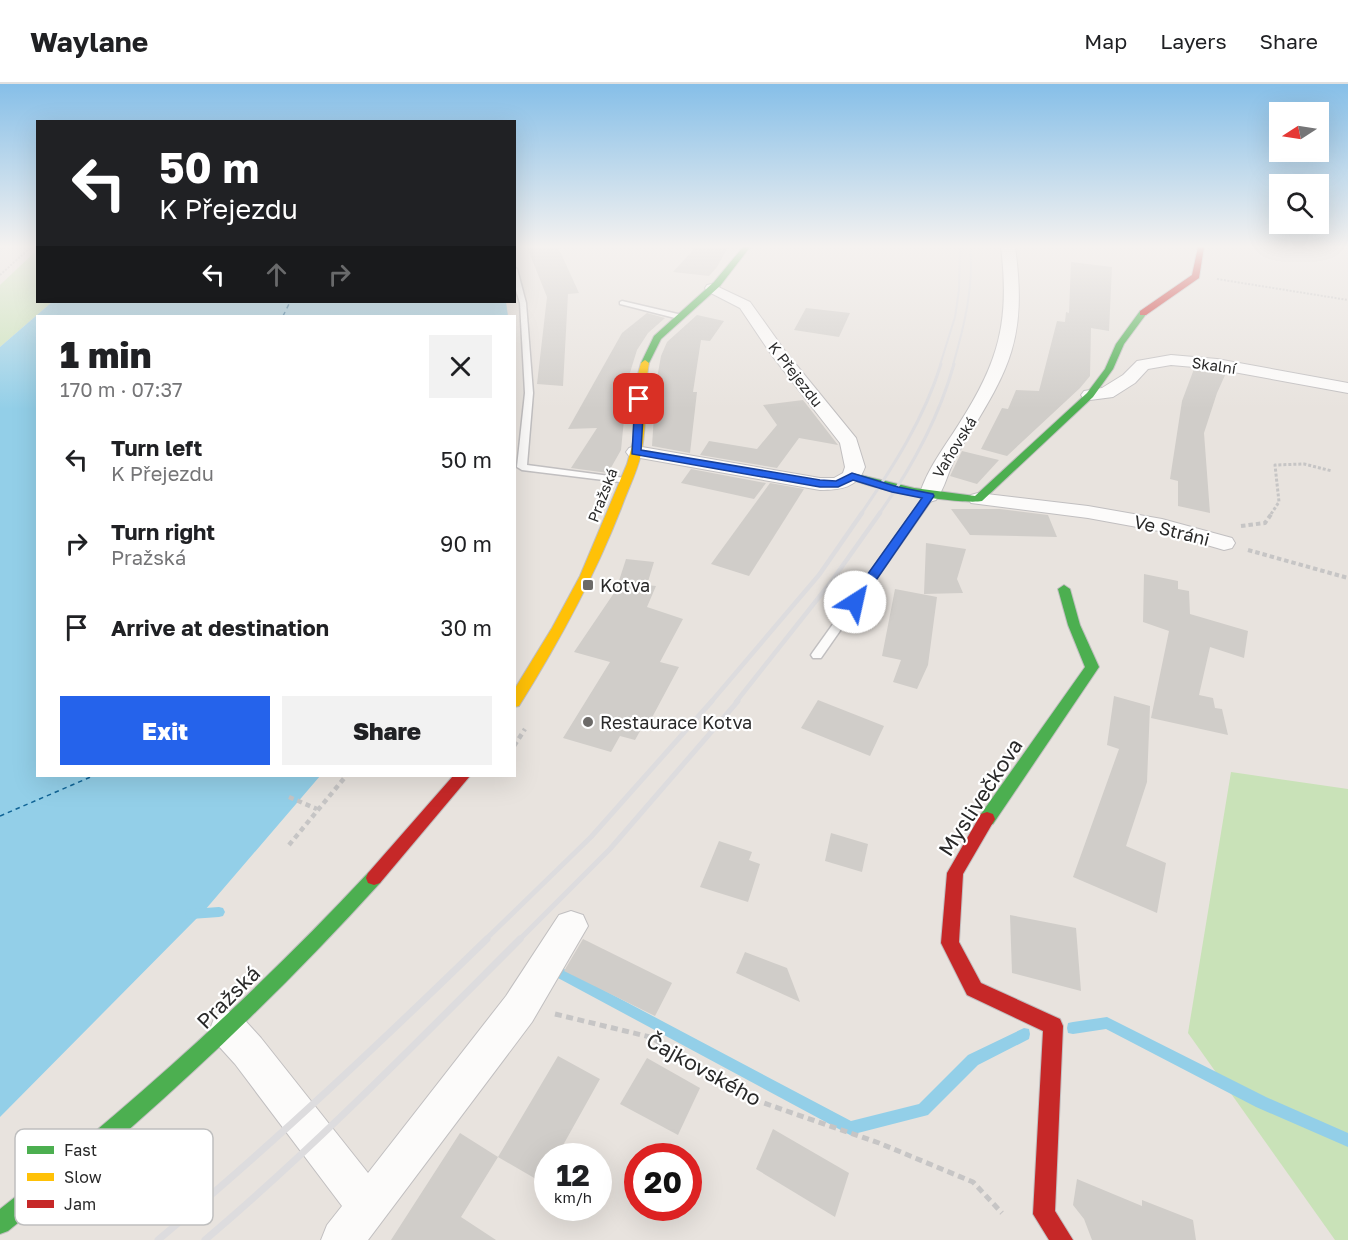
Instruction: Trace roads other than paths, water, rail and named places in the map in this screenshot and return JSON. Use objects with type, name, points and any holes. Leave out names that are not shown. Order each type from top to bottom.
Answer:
[{"type":"street","name":"Pražská","points":[[516,699],[560,624],[618,504],[636,452],[640,381],[646,359],[657,338],[697,301]]},
{"type":"street","name":"K Přejezdu","points":[[737,301],[745,305],[779,354],[849,441],[855,467],[852,476]]},
{"type":"street","name":"Vaňovská","points":[[929,496],[934,477],[982,404],[1000,367],[1011,333],[1013,301]]},
{"type":"street","points":[[978,499],[1090,395],[1109,369],[1120,344],[1139,316],[1160,301]]},
{"type":"street","name":"Skalní","points":[[1090,395],[1107,393],[1128,379],[1143,365],[1171,360],[1217,364],[1348,388]]},
{"type":"street","points":[[636,452],[820,484],[838,484],[852,476],[896,490],[929,496]]},
{"type":"street","name":"Ve Stráni","points":[[929,496],[978,499],[1109,515],[1162,525],[1224,543]]},
{"type":"street","name":"Myslivečkova","points":[[1062,1240],[1044,1214],[1053,1026],[974,989],[950,943],[955,873],[982,827],[1092,667],[1074,625],[1064,589]]},
{"type":"street","name":"Pražská","points":[[116,1129],[228,1029],[365,888],[461,777]]},
{"type":"street","points":[[342,1240],[519,1009],[571,926]]},
{"type":"street","points":[[228,1029],[248,1051],[367,1205]]},
{"type":"street","name":"Pražská","points":[[0,1223],[15,1211]]},
{"type":"lane","points":[[522,301],[529,393],[522,466],[625,481]]},
{"type":"lane","points":[[622,303],[679,317]]},
{"type":"lane","name":"Vaňovská","points":[[817,656],[929,496]]},
{"type":"water","points":[[51,303],[506,303],[508,315],[37,315]]},
{"type":"water","points":[[36,316],[36,777],[319,777],[205,910],[0,1117],[0,347]]},
{"type":"waterway","points":[[191,914],[219,912]]},
{"type":"waterway","points":[[562,974],[850,1128],[923,1110],[973,1060],[1024,1034]]},
{"type":"waterway","points":[[1073,1028],[1107,1023],[1261,1102],[1348,1140]]},
{"type":"railway","points":[[940,365],[955,317],[957,301]]},
{"type":"railway","points":[[953,365],[968,301]]},
{"type":"railway","points":[[861,514],[917,423],[941,364]]},
{"type":"railway","points":[[879,514],[923,442],[948,384],[954,364]]},
{"type":"railway","points":[[711,702],[819,575],[862,513]]},
{"type":"railway","points":[[736,702],[831,582],[880,513]]},
{"type":"railway","points":[[485,940],[591,837],[712,701]]},
{"type":"railway","points":[[205,1240],[327,1130],[610,849],[738,701]]},
{"type":"railway","points":[[213,1193],[325,1093],[487,939]]},
{"type":"railway","points":[[158,1240],[176,1225]]},
{"type":"place","name":"Kotva","points":[[588,585]]},
{"type":"place","name":"Restaurace Kotva","points":[[588,722]]}]
